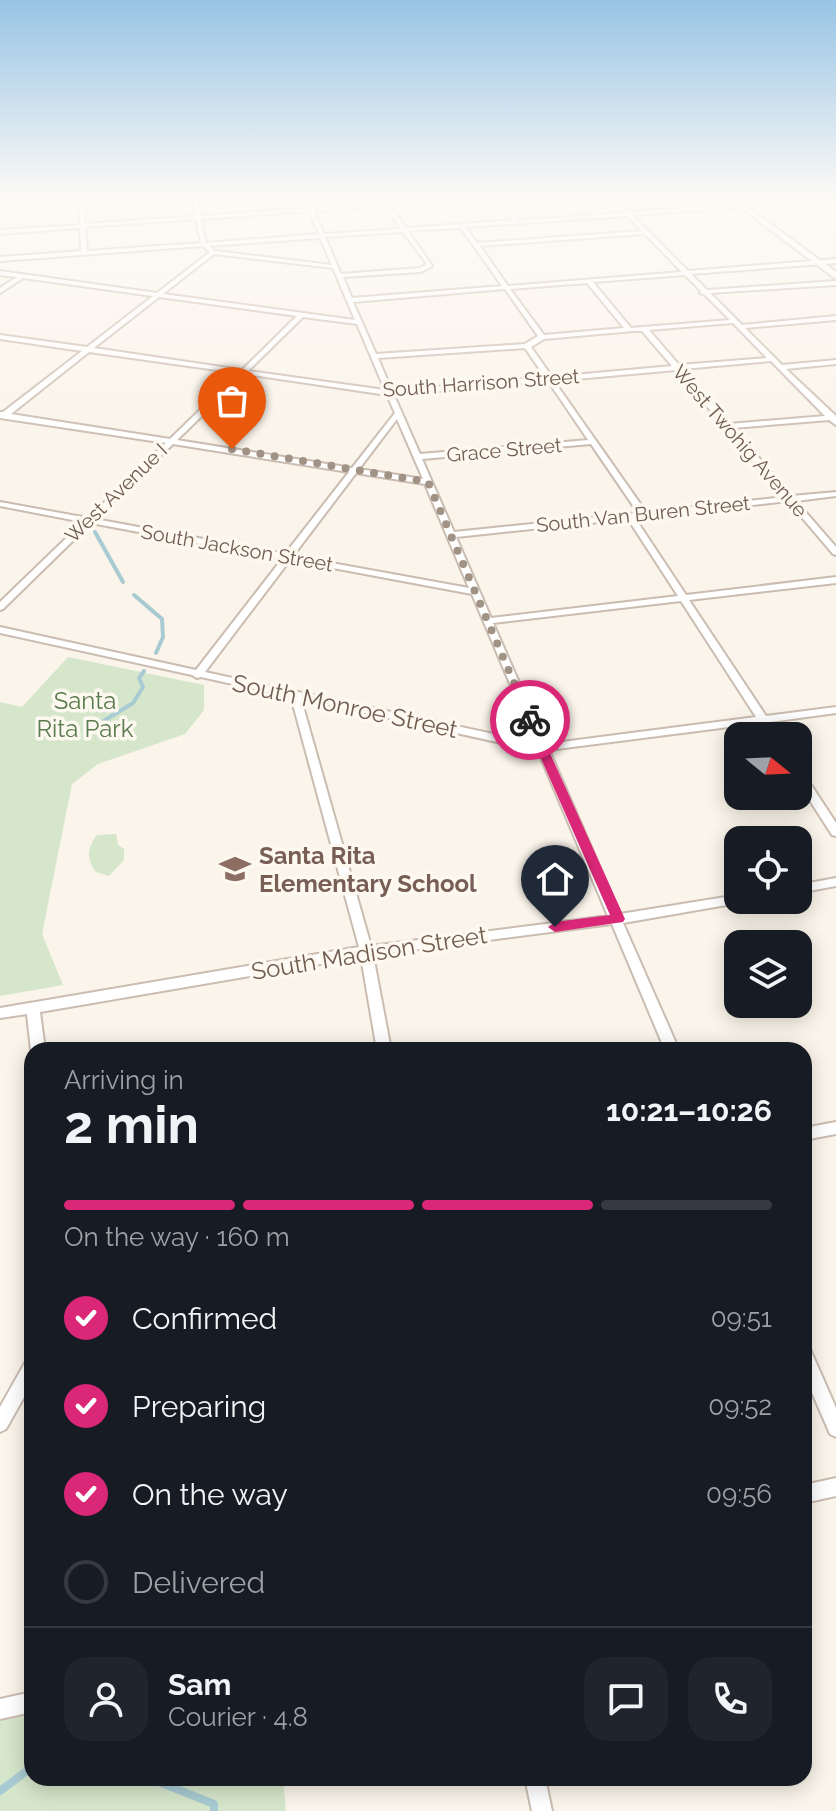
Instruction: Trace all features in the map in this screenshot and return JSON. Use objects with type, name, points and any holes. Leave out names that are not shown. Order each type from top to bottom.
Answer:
[{"type":"street","points":[[56,281],[360,323]]},
{"type":"street","points":[[1,415],[176,281]]},
{"type":"street","points":[[342,281],[669,1042]]},
{"type":"street","points":[[502,281],[542,337]]},
{"type":"street","points":[[589,281],[630,331]]},
{"type":"street","points":[[350,300],[594,281]]},
{"type":"street","points":[[693,281],[834,419]]},
{"type":"street","points":[[702,292],[836,283]]},
{"type":"street","name":"West Avenue I","points":[[0,607],[302,315]]},
{"type":"street","points":[[374,356],[527,346],[542,337],[836,318]]},
{"type":"street","name":"West Twohig Avenue","points":[[645,330],[836,552]]},
{"type":"street","name":"South Harrison Street","points":[[0,337],[390,393],[774,359]]},
{"type":"street","points":[[527,346],[643,514]]},
{"type":"street","points":[[781,367],[836,362]]},
{"type":"street","points":[[197,675],[398,413]]},
{"type":"street","points":[[1,415],[172,439],[428,482]]},
{"type":"street","points":[[727,426],[834,419]]},
{"type":"street","name":"Grace Street","points":[[417,457],[591,442]]},
{"type":"street","name":"South Van Buren Street","points":[[450,535],[836,494]]},
{"type":"street","name":"South Jackson Street","points":[[0,504],[475,592]]},
{"type":"street","points":[[630,516],[763,720]]},
{"type":"street","points":[[487,621],[836,580]]},
{"type":"street","name":"South Monroe Street","points":[[0,630],[541,748],[836,710]]},
{"type":"street","points":[[295,694],[366,951],[383,1042]]},
{"type":"street","points":[[812,795],[836,832]]},
{"type":"street","points":[[812,886],[836,882]]},
{"type":"street","name":"South Madison Street","points":[[0,1013],[366,951],[618,919],[724,901]]},
{"type":"street","points":[[33,1008],[37,1042]]},
{"type":"street","points":[[812,1132],[836,1128]]},
{"type":"street","points":[[812,1373],[836,1428]]},
{"type":"street","points":[[0,1423],[24,1381]]},
{"type":"street","points":[[812,1492],[836,1487]]},
{"type":"street","points":[[0,1709],[24,1704]]},
{"type":"street","points":[[537,1786],[542,1811]]},
{"type":"green space","name":"Santa Rita Park","points":[[68,657],[204,685],[204,710],[185,734],[98,764],[72,784],[42,934],[63,985],[0,996],[0,702],[22,707]]},
{"type":"green space","points":[[116,834],[118,845],[124,849],[124,860],[109,876],[96,872],[89,858],[91,844],[97,835]]},
{"type":"green space","points":[[24,1715],[24,1786],[284,1786],[286,1811],[0,1811],[0,1718]]},
{"type":"waterway","points":[[95,532],[123,582]]},
{"type":"waterway","points":[[134,595],[162,619],[163,637],[156,653]]},
{"type":"waterway","points":[[105,720],[133,703],[143,687],[139,678],[144,671]]},
{"type":"waterway","points":[[0,1791],[24,1773]]},
{"type":"waterway","points":[[169,1786],[214,1804],[214,1811]]},
{"type":"way so far","points":[[232,449],[428,482],[530,720]]},
{"type":"place","name":"Santa Rita Elementary School","points":[[235,869]]},
{"type":"route","points":[[530,720],[618,919],[555,927]]}]
